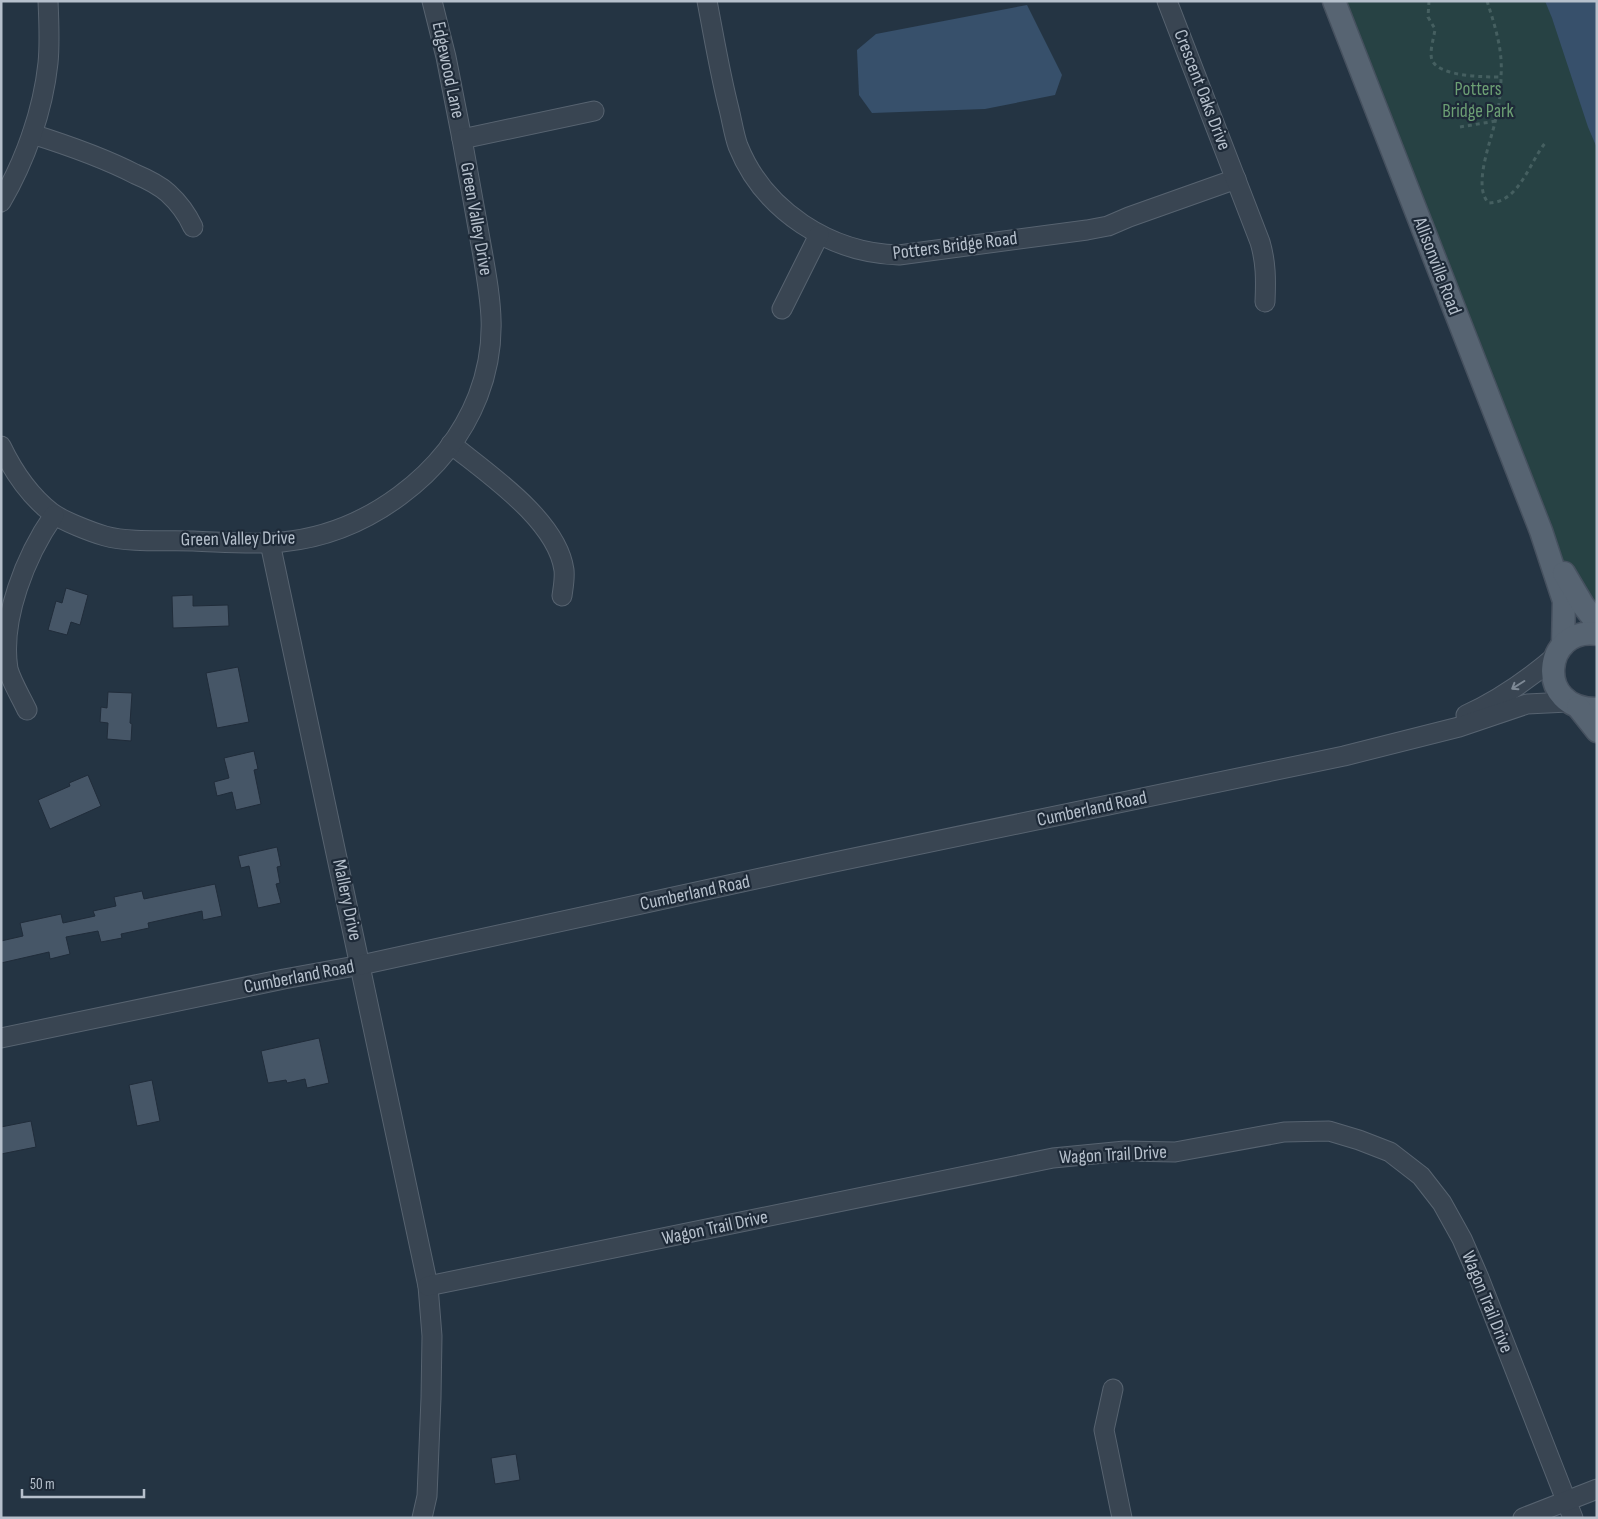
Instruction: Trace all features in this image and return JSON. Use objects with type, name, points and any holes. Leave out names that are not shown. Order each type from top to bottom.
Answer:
[{"type":"main road","name":"Allisonville Road","points":[[1334,1],[1541,531],[1564,600],[1560,650],[1554,660],[1552,673],[1555,686],[1562,697],[1581,706]]},
{"type":"main road","name":"Allisonville Road","points":[[1541,531],[1583,606],[1597,623]]},
{"type":"main road","points":[[1560,650],[1568,640],[1579,635],[1597,634]]},
{"type":"main road","points":[[1581,706],[1597,731]]},
{"type":"street","points":[[1,202],[16,173],[32,134],[44,87],[48,64],[48,1]]},
{"type":"street","name":"Edgewood Lane","points":[[432,1],[446,56],[462,139]]},
{"type":"street","name":"Potters Bridge Road","points":[[707,1],[724,89],[737,143],[743,158],[765,191],[779,206],[829,240],[862,250],[899,255],[1087,230],[1108,226],[1236,179]]},
{"type":"street","name":"Crescent Oaks Drive","points":[[1167,1],[1260,242],[1266,273],[1265,302]]},
{"type":"street","name":"Green Valley Drive","points":[[1,446],[11,466],[40,504],[54,514],[106,536],[270,542],[300,539],[335,530],[359,521],[382,508],[404,492],[434,465],[459,432],[477,397],[490,347],[492,330],[491,300],[462,139],[594,111]]},
{"type":"street","points":[[32,134],[113,163],[150,181],[167,192],[179,204],[193,227]]},
{"type":"street","points":[[782,309],[819,235]]},
{"type":"street","points":[[451,444],[504,486],[543,526],[562,558],[565,578],[562,596]]},
{"type":"street","points":[[28,710],[8,669],[3,640],[4,626],[16,585],[29,552],[54,514]]},
{"type":"street","name":"Mallery Drive","points":[[270,542],[428,1286],[432,1336],[431,1398],[427,1496],[422,1518]]},
{"type":"street","name":"Cumberland Road","points":[[1389,745],[1452,722],[1483,707],[1531,677],[1560,650]]},
{"type":"street","name":"Cumberland Road","points":[[1,1038],[284,979],[361,965],[835,862],[1389,745],[1459,727],[1527,704],[1581,706]]},
{"type":"street","name":"Wagon Trail Drive","points":[[428,1286],[1053,1158],[1125,1151],[1175,1152],[1284,1132],[1329,1131],[1390,1152],[1421,1176],[1442,1203],[1462,1239],[1479,1278],[1570,1509]]},
{"type":"street","points":[[1113,1389],[1104,1430],[1122,1518]]},
{"type":"street","points":[[1522,1518],[1570,1509],[1597,1489]]},
{"type":"path","points":[[1428,1],[1428,17],[1436,30],[1431,59],[1435,66],[1455,74],[1501,77]]},
{"type":"path","points":[[1488,1],[1501,51],[1501,77],[1496,121],[1484,168],[1483,189],[1485,199],[1489,203],[1498,203],[1509,196],[1518,187],[1537,152],[1546,142]]},
{"type":"path","points":[[1460,127],[1496,121]]},
{"type":"green space","name":"Potters Bridge Park","points":[[1334,1],[1546,1],[1597,138],[1597,611],[1564,601]]},
{"type":"water","points":[[1545,1],[1597,1],[1597,148],[1588,127]]},
{"type":"water","points":[[1027,5],[1062,75],[1055,95],[985,109],[872,113],[859,95],[857,50],[876,34]]},
{"type":"building","points":[[66,588],[88,595],[80,625],[71,622],[67,635],[48,630],[56,601],[62,603]]},
{"type":"building","points":[[193,595],[193,606],[228,605],[229,626],[173,628],[172,596]]},
{"type":"building","points":[[238,667],[249,722],[217,728],[206,673]]},
{"type":"building","points":[[108,692],[132,693],[131,741],[107,739],[108,723],[100,722],[101,707],[107,708]]},
{"type":"building","points":[[254,751],[258,769],[254,770],[261,804],[236,810],[232,792],[217,796],[214,782],[229,778],[224,758]]},
{"type":"building","points":[[88,775],[101,806],[50,829],[38,800],[70,786],[69,783]]},
{"type":"building","points":[[277,847],[281,866],[277,867],[280,883],[276,884],[281,903],[258,908],[249,866],[241,868],[238,856]]},
{"type":"building","points":[[215,884],[222,916],[203,920],[202,911],[148,923],[149,928],[121,934],[122,938],[101,942],[98,931],[66,937],[70,954],[50,959],[49,952],[1,963],[1,941],[23,936],[20,923],[61,914],[63,923],[95,916],[93,911],[116,906],[114,897],[142,891],[144,899]]},
{"type":"building","points":[[319,1038],[329,1083],[307,1088],[305,1079],[287,1083],[286,1080],[268,1083],[261,1051]]},
{"type":"building","points":[[152,1080],[160,1121],[137,1126],[129,1085]]},
{"type":"building","points":[[31,1121],[36,1147],[1,1154],[1,1127]]},
{"type":"building","points":[[516,1454],[520,1480],[495,1484],[491,1458]]}]
